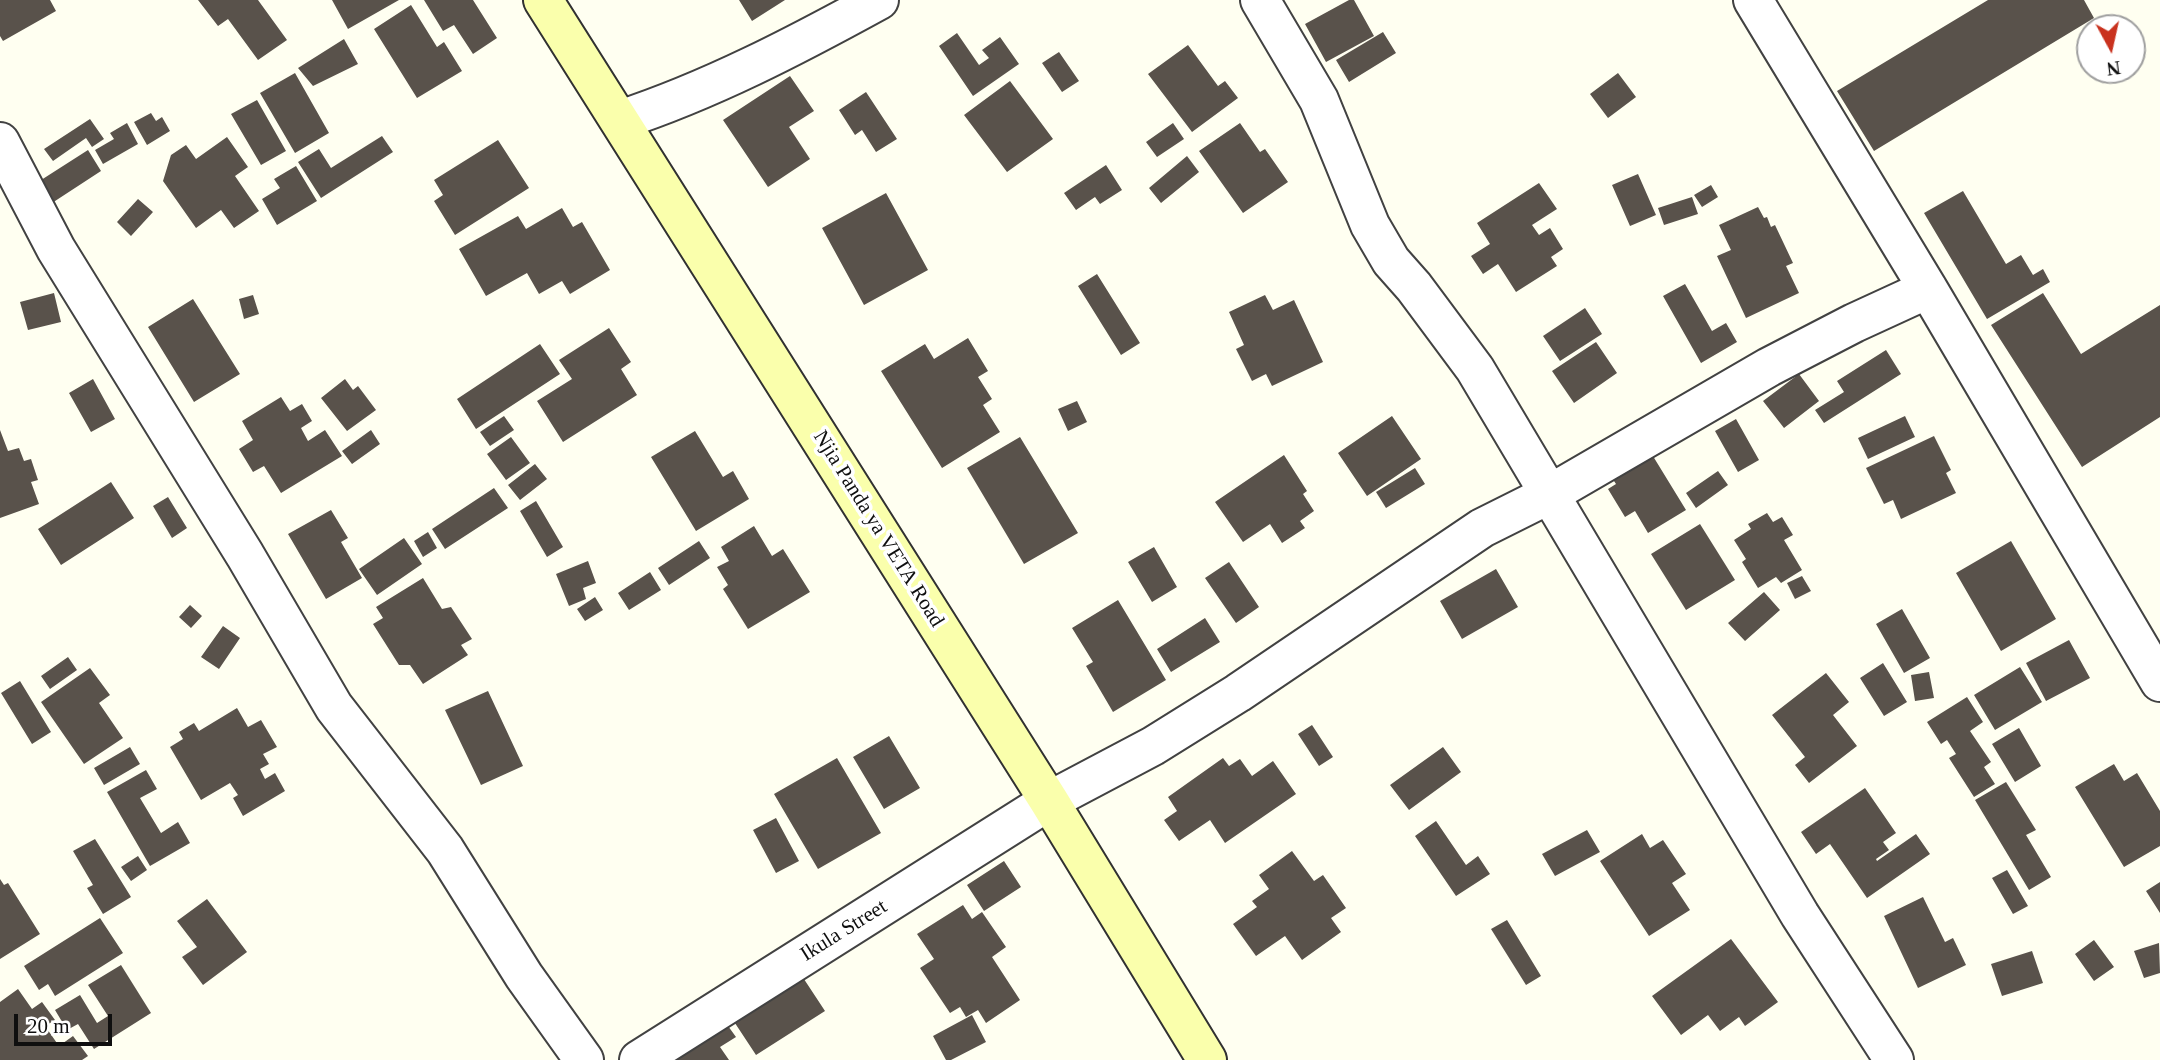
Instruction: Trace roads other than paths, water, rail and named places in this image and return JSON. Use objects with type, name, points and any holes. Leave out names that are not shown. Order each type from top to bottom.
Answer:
[{"type":"street","name":"Njia Panda ya VETA Road","points":[[543,0],[1049,801],[1207,1060]]},
{"type":"street","points":[[620,120],[667,104],[746,70],[878,0]]},
{"type":"street","points":[[1260,0],[1320,100],[1370,225],[1391,261],[1414,287],[1475,369],[1801,915],[1894,1060]]},
{"type":"street","points":[[1752,0],[1928,289],[2160,682]]},
{"type":"street","points":[[0,142],[55,248],[245,555],[334,707],[445,850],[524,976],[584,1060]]},
{"type":"street","name":"Ikula Street","points":[[639,1060],[1049,801],[1153,746],[1238,693],[1482,528],[1550,494],[1769,367],[1928,289]]}]
